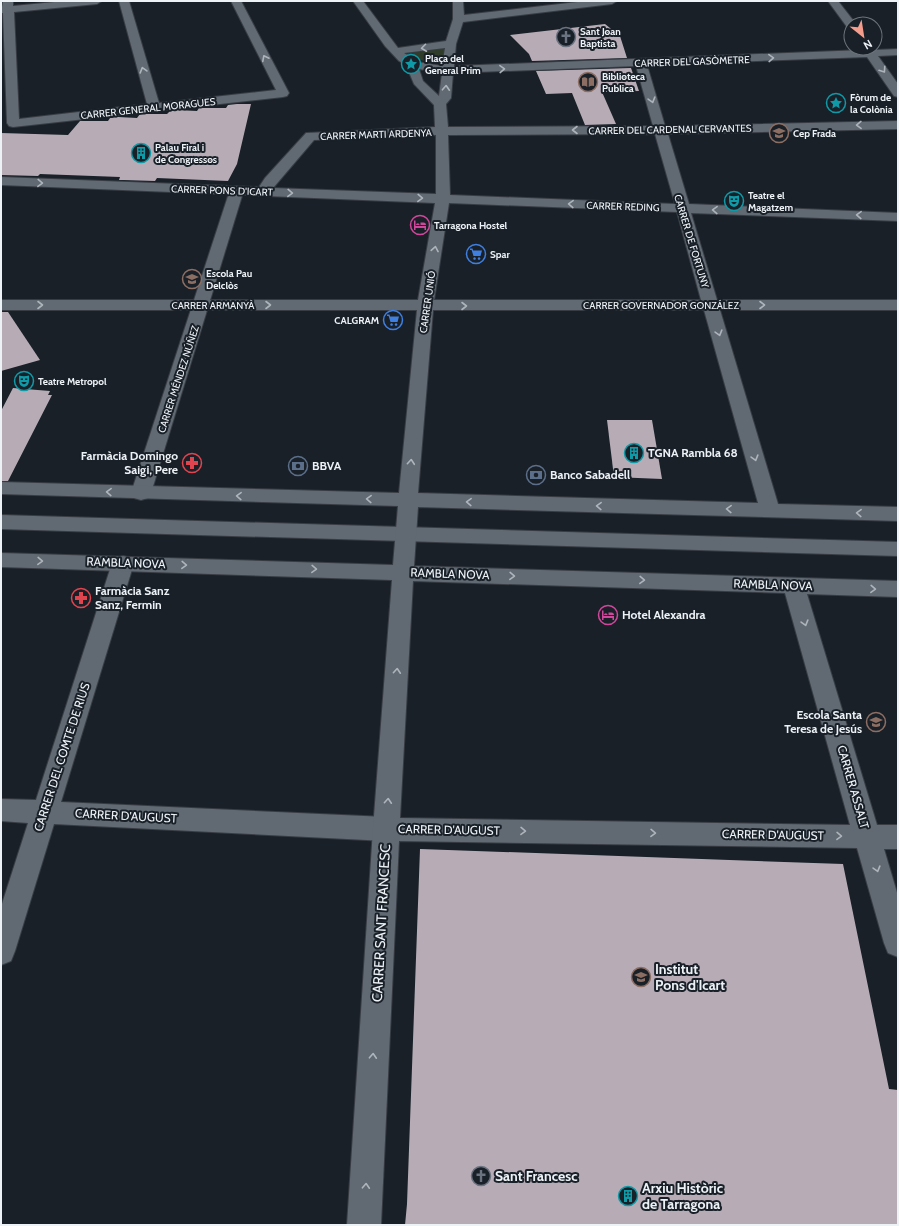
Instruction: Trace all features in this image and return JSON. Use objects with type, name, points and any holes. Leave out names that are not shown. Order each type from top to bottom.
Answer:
[{"type":"street","points":[[6,7],[97,1]]},
{"type":"street","points":[[124,1],[154,107]]},
{"type":"street","name":"CARRER GENERAL MORAGUES","points":[[6,7],[13,123],[283,93],[236,1]]},
{"type":"street","points":[[358,1],[390,47],[397,51],[411,64],[418,82],[440,104]]},
{"type":"street","name":"CARRER UNIÓ","points":[[408,501],[425,305],[443,199],[440,104],[445,98],[451,44],[458,20],[459,10],[457,1]]},
{"type":"street","points":[[458,20],[612,1]]},
{"type":"street","points":[[834,1],[845,16]]},
{"type":"street","points":[[397,51],[451,44]]},
{"type":"street","name":"CARRER DEL GASÒMETRE","points":[[883,51],[898,52]]},
{"type":"street","name":"CARRER DEL GASÒMETRE","points":[[447,70],[641,63],[843,52]]},
{"type":"street","points":[[873,56],[898,93]]},
{"type":"street","name":"CARRER DE FORTUNY","points":[[641,63],[770,510]]},
{"type":"street","points":[[411,64],[447,70]]},
{"type":"street","name":"CARRER DEL CARDENAL CERVANTES","points":[[442,131],[660,130],[898,125]]},
{"type":"street","name":"CARRER MARTI ARDENYA","points":[[263,192],[270,181],[310,136],[442,131]]},
{"type":"street","name":"CARRER PONS D'ICART","points":[[1,181],[443,199]]},
{"type":"street","name":"CARRER MÉNDEZ NÚÑEZ","points":[[141,493],[235,196]]},
{"type":"street","name":"CARRER REDING","points":[[443,199],[898,217]]},
{"type":"street","name":"CARRER ARMANYÀ","points":[[1,305],[425,305]]},
{"type":"street","name":"CARRER GOVERNADOR GONZÁLEZ","points":[[425,305],[898,305]]},
{"type":"street","points":[[1,488],[408,501],[898,514]]},
{"type":"street","name":"CARRER SANT FRANCESC","points":[[364,1225],[386,829],[408,501]]},
{"type":"street","points":[[1,522],[898,549]]},
{"type":"street","name":"RAMBLA NOVA","points":[[1,560],[898,589]]},
{"type":"street","name":"CARRER DEL COMTE DE RIUS","points":[[1,951],[123,563]]},
{"type":"street","name":"CARRER ASSALT","points":[[794,586],[898,943]]},
{"type":"street","name":"CARRER D'AUGUST","points":[[1,810],[386,829],[898,837]]},
{"type":"green space","points":[[444,48],[446,51],[444,61],[440,62],[420,60],[407,53]]},
{"type":"building","points":[[605,24],[620,36],[627,58],[532,61],[529,54],[510,35]]},
{"type":"building","name":"Biblioteca Publica","points":[[631,68],[639,91],[602,92],[616,124],[585,125],[572,93],[546,94],[536,71]]},
{"type":"building","points":[[251,104],[237,164],[228,181],[157,178],[155,181],[119,180],[120,177],[40,174],[38,176],[1,175],[1,133],[68,135],[80,121],[108,121],[110,118],[118,117],[137,118],[140,114],[167,114],[170,111],[176,110],[197,111],[199,108],[226,108],[228,105]]},
{"type":"building","points":[[1,312],[8,312],[40,360],[1,371]]},
{"type":"building","points":[[13,388],[50,391],[48,395],[52,395],[8,481],[1,481],[1,411]]},
{"type":"building","name":"TGNA Rambla 68","points":[[607,420],[652,420],[662,479],[614,477]]},
{"type":"building","name":"Institut Pons d'Icart","points":[[420,849],[843,864],[889,1089],[898,1090],[898,1225],[405,1225]]},
{"type":"place","name":"Sant Joan Baptista","points":[[566,37]]},
{"type":"place","name":"Plaça del General Prim","points":[[411,64]]},
{"type":"place","name":"Biblioteca Publica","points":[[588,82]]},
{"type":"place","name":"Fòrum de la Colònia","points":[[836,103]]},
{"type":"place","name":"Cep Frada","points":[[779,133]]},
{"type":"place","name":"Palau Firal i de Congressos","points":[[141,153]]},
{"type":"place","name":"Teatre el Magatzem","points":[[734,201]]},
{"type":"place","name":"Tarragona Hostel","points":[[420,225]]},
{"type":"place","name":"Spar","points":[[476,254]]},
{"type":"place","name":"Escola Pau Delclòs","points":[[192,279]]},
{"type":"place","name":"CALGRAM","points":[[393,320]]},
{"type":"place","name":"Teatre Metropol","points":[[24,381]]},
{"type":"place","name":"TGNA Rambla 68","points":[[634,453]]},
{"type":"place","name":"Farmàcia Domingo Saigi, Pere","points":[[192,463]]},
{"type":"place","name":"BBVA","points":[[298,466]]},
{"type":"place","name":"Banco Sabadell","points":[[536,475]]},
{"type":"place","name":"Farmàcia Sanz Sanz, Fermin","points":[[81,598]]},
{"type":"place","name":"Hotel Alexandra","points":[[608,615]]},
{"type":"place","name":"Escola Santa Teresa de Jesús","points":[[876,722]]},
{"type":"place","name":"Institut Pons d'Icart","points":[[641,977]]},
{"type":"place","name":"Sant Francesc","points":[[481,1176]]},
{"type":"place","name":"Arxiu Històric de Tarragona","points":[[628,1196]]}]
